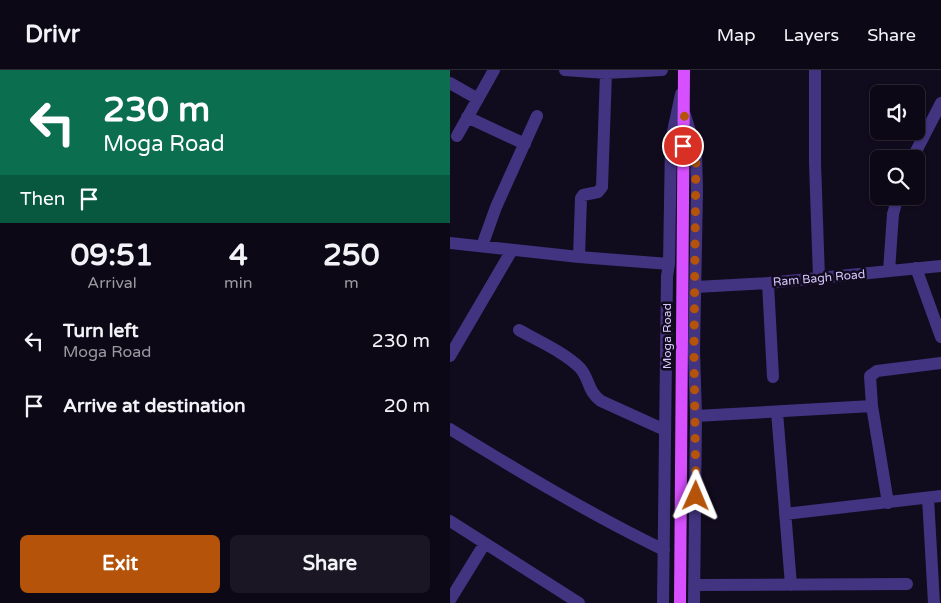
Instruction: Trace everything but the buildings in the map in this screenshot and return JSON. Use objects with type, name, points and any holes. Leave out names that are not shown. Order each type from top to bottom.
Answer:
[{"type":"main road","name":"Moga Road","points":[[680,603],[684,70]]},
{"type":"street","points":[[457,136],[494,70]]},
{"type":"street","points":[[565,70],[606,73],[662,70]]},
{"type":"street","points":[[815,70],[815,163],[819,278]]},
{"type":"street","points":[[579,257],[581,198],[583,195],[598,192],[602,187],[606,73]]},
{"type":"street","points":[[450,83],[478,99]]},
{"type":"street","points":[[663,603],[667,276],[669,264],[671,141],[684,86]]},
{"type":"street","points":[[917,150],[941,103]]},
{"type":"street","points":[[684,115],[696,151],[694,603]]},
{"type":"street","points":[[482,246],[496,207],[537,116]]},
{"type":"street","points":[[467,117],[525,144]]},
{"type":"street","points":[[889,272],[893,214],[896,205]]},
{"type":"street","points":[[450,243],[579,257],[669,264]]},
{"type":"street","points":[[450,356],[512,250]]},
{"type":"street","name":"Ram Bagh Road","points":[[696,287],[768,283],[941,266]]},
{"type":"street","points":[[916,268],[941,337]]},
{"type":"street","points":[[768,283],[773,377]]},
{"type":"street","points":[[519,330],[573,363],[581,370],[593,395],[601,401],[665,430]]},
{"type":"street","points":[[888,503],[869,380],[872,373],[941,363]]},
{"type":"street","points":[[696,416],[872,406]]},
{"type":"street","points":[[777,412],[791,585]]},
{"type":"street","points":[[450,429],[567,499],[622,530],[664,550]]},
{"type":"street","points":[[785,514],[935,497],[937,557],[934,603]]},
{"type":"street","points":[[450,521],[579,603]]},
{"type":"street","points":[[452,600],[485,543]]},
{"type":"street","points":[[695,585],[907,584]]},
{"type":"route","points":[[683,146],[684,115],[696,151],[697,229],[694,351],[696,496]]}]
